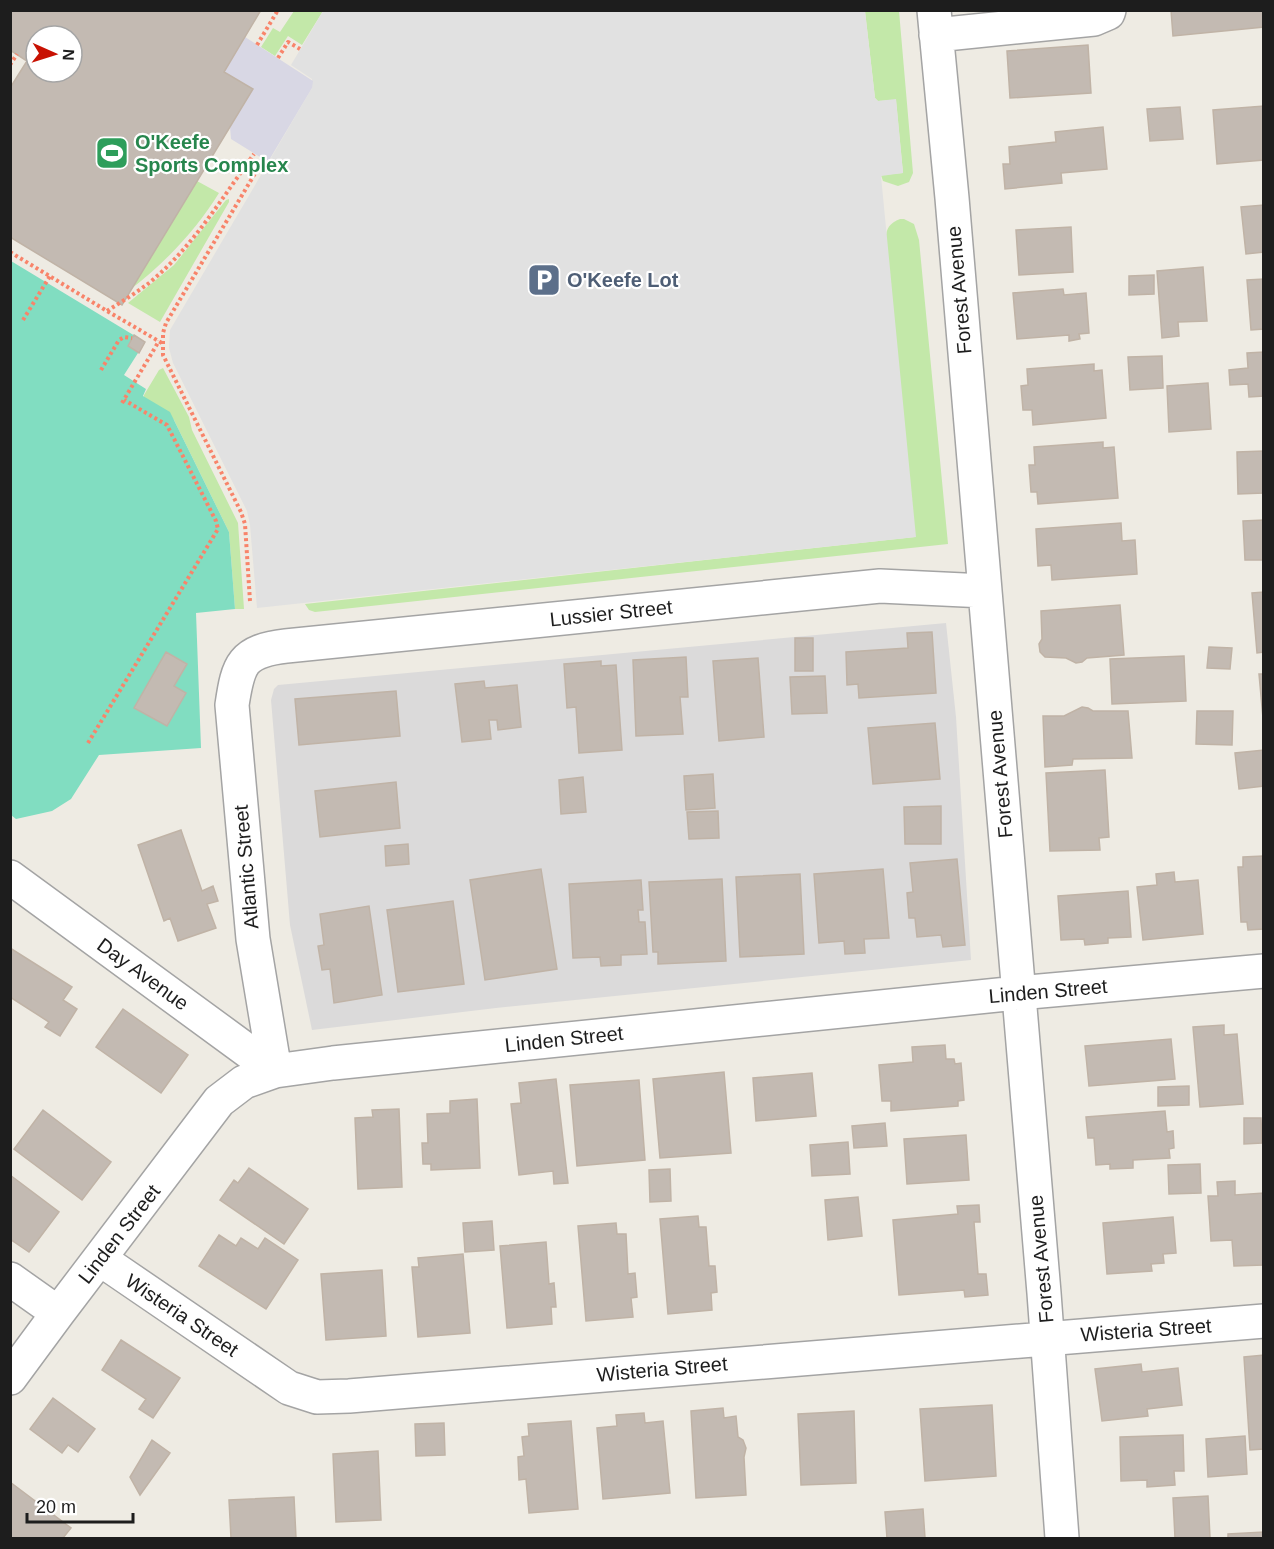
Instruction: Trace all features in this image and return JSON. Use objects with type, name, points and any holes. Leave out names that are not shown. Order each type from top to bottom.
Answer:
[{"type":"street","points":[[935,23],[1094,19],[1108,13],[1109,10]]},
{"type":"street","name":"Forest Avenue","points":[[935,23],[1048,1337],[1062,1539]]},
{"type":"street","name":"Lussier Street","points":[[243,664],[257,651],[280,646],[880,585],[985,591]]},
{"type":"street","name":"Atlantic Street","points":[[243,664],[235,682],[232,705],[253,939],[275,1071]]},
{"type":"street","name":"Day Avenue","points":[[10,877],[275,1071]]},
{"type":"street","name":"Linden Street","points":[[10,1378],[219,1101],[244,1082],[275,1071],[333,1063],[1018,993],[1263,971]]},
{"type":"street","name":"Wisteria Street","points":[[100,1259],[289,1388],[317,1397],[1263,1321]]},
{"type":"street","points":[[10,1279],[58,1312]]},
{"type":"path","points":[[257,45],[278,10]]},
{"type":"path","points":[[278,58],[288,42],[300,49]]},
{"type":"path","points":[[10,65],[17,54]]},
{"type":"path","points":[[107,311],[148,284],[167,266],[197,232],[255,154]]},
{"type":"path","points":[[88,743],[218,529],[167,425],[123,402],[161,342],[166,322],[263,160]]},
{"type":"path","points":[[10,252],[161,342],[164,355],[241,512],[245,524],[250,601]]},
{"type":"path","points":[[23,320],[50,276]]},
{"type":"path","points":[[101,369],[119,340],[132,338]]},
{"type":"shaded area","name":"O'Keefe Lot","points":[[323,11],[865,11],[875,98],[878,101],[896,99],[903,173],[881,176],[916,537],[257,608],[247,511],[173,363],[169,348],[170,330],[312,88],[312,79],[291,65]]},
{"type":"shaded area","points":[[245,37],[313,81],[312,88],[268,162],[231,139],[230,127],[252,89],[224,72]]},
{"type":"shaded area","points":[[946,623],[956,717],[971,960],[496,1008],[312,1030],[290,925],[271,700],[274,689],[278,685]]},
{"type":"green space","points":[[294,11],[323,11],[302,45],[288,36],[275,56],[261,47],[273,28],[280,32]]},
{"type":"green space","points":[[865,11],[899,11],[913,173],[909,182],[898,186],[883,181],[881,175],[903,173],[896,100],[878,101],[875,98]]},
{"type":"green space","points":[[197,181],[219,193],[179,245],[131,289]]},
{"type":"green space","points":[[229,199],[160,322],[128,303],[174,265]]},
{"type":"green space","points":[[900,219],[914,224],[919,240],[948,544],[315,612],[309,610],[305,604],[915,537],[886,238],[889,226]]},
{"type":"green space","points":[[11,261],[145,342],[124,375],[146,389],[143,396],[170,412],[229,532],[235,609],[196,613],[201,748],[99,755],[71,799],[52,811],[16,819],[11,815]]},
{"type":"green space","points":[[163,368],[189,417],[192,430],[238,523],[244,609],[235,609],[229,532],[174,420],[144,400],[144,395],[159,370]]},
{"type":"building","name":"O'Keefe Sports Complex","points":[[10,10],[261,10],[224,72],[253,89],[122,305],[10,237],[10,88],[24,66],[24,84],[84,84],[84,24],[24,24],[24,59],[10,50]]},
{"type":"building","points":[[1171,10],[1264,10],[1264,27],[1173,36]]},
{"type":"building","points":[[1088,45],[1091,93],[1010,98],[1007,51]]},
{"type":"building","points":[[1264,106],[1264,160],[1217,164],[1213,110]]},
{"type":"building","points":[[1180,107],[1183,139],[1150,141],[1147,109]]},
{"type":"building","points":[[1103,127],[1107,169],[1061,173],[1062,183],[1005,189],[1003,164],[1010,164],[1009,147],[1056,142],[1055,132]]},
{"type":"building","points":[[1264,205],[1264,252],[1246,254],[1241,207]]},
{"type":"building","points":[[1071,227],[1073,272],[1019,275],[1016,230]]},
{"type":"building","points":[[1203,267],[1207,321],[1178,322],[1179,336],[1162,338],[1157,271]]},
{"type":"building","points":[[1154,275],[1154,294],[1129,295],[1129,276]]},
{"type":"building","points":[[1264,279],[1264,329],[1251,330],[1247,280]]},
{"type":"building","points":[[1063,289],[1064,295],[1086,293],[1089,333],[1079,334],[1080,339],[1069,341],[1069,335],[1017,339],[1013,293]]},
{"type":"building","points":[[134,335],[145,342],[139,353],[128,346]]},
{"type":"building","points":[[1264,352],[1264,396],[1249,397],[1248,384],[1230,385],[1229,370],[1248,368],[1247,353]]},
{"type":"building","points":[[1162,356],[1163,388],[1130,390],[1128,357]]},
{"type":"building","points":[[1094,364],[1094,371],[1102,370],[1106,418],[1033,425],[1032,410],[1023,410],[1021,386],[1028,385],[1027,369]]},
{"type":"building","points":[[1208,383],[1211,429],[1169,432],[1167,386]]},
{"type":"building","points":[[1103,442],[1103,448],[1114,447],[1118,498],[1038,504],[1037,492],[1031,492],[1029,465],[1035,465],[1034,447]]},
{"type":"building","points":[[1264,451],[1264,493],[1238,494],[1237,452]]},
{"type":"building","points":[[1264,520],[1264,560],[1245,560],[1243,521]]},
{"type":"building","points":[[1121,523],[1122,541],[1135,540],[1137,574],[1052,580],[1051,565],[1038,566],[1036,529]]},
{"type":"building","points":[[1264,592],[1264,652],[1257,653],[1252,593]]},
{"type":"building","points":[[1120,605],[1124,655],[1087,658],[1076,663],[1066,658],[1045,657],[1040,652],[1041,611]]},
{"type":"building","points":[[932,632],[936,693],[859,698],[858,684],[847,685],[846,652],[908,648],[907,633]]},
{"type":"building","points":[[795,638],[813,638],[813,671],[795,671]]},
{"type":"building","points":[[1209,647],[1232,648],[1230,669],[1207,668]]},
{"type":"building","points":[[166,652],[187,664],[174,686],[186,693],[167,726],[134,708]]},
{"type":"building","points":[[1184,656],[1186,701],[1112,704],[1110,659]]},
{"type":"building","points":[[686,657],[688,697],[680,697],[683,734],[636,736],[633,660]]},
{"type":"building","points":[[758,658],[764,737],[719,741],[713,661]]},
{"type":"building","points":[[601,661],[601,666],[616,665],[622,750],[579,753],[576,707],[567,708],[564,664]]},
{"type":"building","points":[[1259,674],[1264,674],[1264,729]]},
{"type":"building","points":[[825,676],[827,713],[792,714],[790,677]]},
{"type":"building","points":[[484,681],[485,688],[517,685],[521,727],[498,730],[497,720],[489,720],[491,739],[462,742],[455,684]]},
{"type":"building","points":[[396,691],[400,736],[299,745],[295,699]]},
{"type":"building","points":[[1082,707],[1093,711],[1128,711],[1132,758],[1073,759],[1072,765],[1045,767],[1043,716],[1064,716]]},
{"type":"building","points":[[1197,711],[1233,711],[1232,745],[1196,744]]},
{"type":"building","points":[[935,723],[940,779],[873,784],[868,728]]},
{"type":"building","points":[[1264,750],[1264,786],[1239,789],[1235,753]]},
{"type":"building","points":[[1105,770],[1109,837],[1099,838],[1100,850],[1050,851],[1046,773]]},
{"type":"building","points":[[713,774],[715,808],[686,810],[684,776]]},
{"type":"building","points":[[583,777],[586,812],[561,814],[559,780]]},
{"type":"building","points":[[396,782],[400,828],[320,837],[315,791]]},
{"type":"building","points":[[941,806],[941,844],[905,844],[904,807]]},
{"type":"building","points":[[718,811],[719,838],[689,839],[687,812]]},
{"type":"building","points":[[181,830],[202,891],[213,886],[218,901],[207,904],[216,928],[178,941],[170,918],[164,921],[138,845]]},
{"type":"building","points":[[408,844],[409,864],[386,866],[385,846]]},
{"type":"building","points":[[1263,856],[1264,929],[1248,930],[1247,922],[1241,922],[1238,867],[1243,867],[1243,857]]},
{"type":"building","points":[[957,859],[965,945],[943,947],[941,935],[917,937],[915,918],[909,918],[907,893],[913,892],[910,863]]},
{"type":"building","points":[[541,869],[557,969],[485,980],[470,880]]},
{"type":"building","points":[[883,869],[889,938],[864,939],[865,953],[845,954],[844,941],[819,943],[814,874]]},
{"type":"building","points":[[1174,872],[1175,882],[1198,880],[1203,934],[1143,940],[1137,887],[1157,885],[1156,874]]},
{"type":"building","points":[[800,874],[804,954],[740,957],[736,877]]},
{"type":"building","points":[[722,879],[726,961],[658,964],[658,952],[653,952],[649,882]]},
{"type":"building","points":[[641,880],[643,910],[638,910],[639,922],[645,922],[647,954],[621,955],[621,965],[601,966],[600,957],[573,958],[569,884]]},
{"type":"building","points":[[1128,891],[1131,937],[1108,938],[1108,943],[1085,945],[1084,939],[1061,940],[1058,896]]},
{"type":"building","points":[[453,901],[464,984],[398,992],[387,910]]},
{"type":"building","points":[[369,906],[382,995],[334,1003],[330,969],[322,970],[318,946],[324,945],[320,914]]},
{"type":"building","points":[[10,948],[72,987],[63,1000],[77,1009],[60,1036],[45,1027],[49,1022],[10,997]]},
{"type":"building","points":[[123,1009],[188,1055],[161,1093],[96,1047]]},
{"type":"building","points":[[1224,1025],[1224,1035],[1237,1034],[1243,1104],[1200,1107],[1193,1027]]},
{"type":"building","points":[[1171,1039],[1175,1079],[1089,1086],[1085,1046]]},
{"type":"building","points":[[945,1045],[946,1059],[954,1059],[955,1064],[961,1063],[964,1100],[958,1101],[958,1106],[891,1111],[891,1101],[882,1101],[879,1065],[913,1062],[912,1047]]},
{"type":"building","points":[[724,1072],[731,1153],[660,1158],[653,1079]]},
{"type":"building","points":[[812,1073],[816,1116],[756,1121],[753,1078]]},
{"type":"building","points":[[556,1079],[568,1183],[554,1184],[553,1171],[519,1175],[511,1104],[521,1103],[519,1083]]},
{"type":"building","points":[[639,1080],[645,1160],[577,1166],[570,1085]]},
{"type":"building","points":[[1189,1086],[1189,1105],[1158,1106],[1158,1087]]},
{"type":"building","points":[[477,1099],[480,1168],[431,1170],[431,1164],[423,1164],[422,1143],[428,1143],[427,1114],[450,1113],[450,1101]]},
{"type":"building","points":[[399,1109],[402,1187],[358,1189],[355,1118],[373,1117],[372,1110]]},
{"type":"building","points":[[43,1110],[111,1162],[82,1200],[14,1149]]},
{"type":"building","points":[[1165,1111],[1167,1132],[1173,1131],[1174,1148],[1169,1149],[1170,1158],[1133,1160],[1133,1168],[1110,1169],[1110,1164],[1096,1165],[1094,1138],[1088,1138],[1086,1117]]},
{"type":"building","points":[[1244,1118],[1261,1118],[1262,1143],[1244,1144]]},
{"type":"building","points":[[885,1123],[887,1146],[854,1148],[852,1126]]},
{"type":"building","points":[[966,1135],[969,1180],[907,1184],[904,1139]]},
{"type":"building","points":[[848,1142],[850,1174],[812,1176],[810,1145]]},
{"type":"building","points":[[1200,1164],[1201,1193],[1169,1194],[1168,1165]]},
{"type":"building","points":[[249,1168],[308,1209],[284,1244],[220,1200],[234,1180],[238,1183]]},
{"type":"building","points":[[670,1169],[671,1201],[650,1202],[649,1170]]},
{"type":"building","points":[[10,1175],[59,1212],[29,1252],[10,1239]]},
{"type":"building","points":[[1235,1181],[1235,1195],[1264,1193],[1264,1265],[1234,1266],[1232,1240],[1211,1241],[1208,1196],[1218,1196],[1217,1182]]},
{"type":"building","points":[[858,1197],[862,1236],[828,1240],[825,1200]]},
{"type":"building","points":[[979,1205],[980,1222],[974,1222],[978,1274],[986,1274],[988,1295],[965,1297],[964,1290],[899,1295],[893,1220],[958,1214],[957,1206]]},
{"type":"building","points":[[698,1216],[699,1227],[706,1227],[709,1266],[715,1266],[717,1292],[711,1293],[712,1310],[668,1314],[660,1219]]},
{"type":"building","points":[[1173,1217],[1176,1253],[1163,1254],[1164,1263],[1151,1264],[1152,1271],[1107,1274],[1103,1223]]},
{"type":"building","points":[[492,1221],[494,1250],[465,1252],[463,1223]]},
{"type":"building","points":[[616,1223],[617,1234],[626,1234],[628,1274],[635,1273],[637,1297],[631,1298],[633,1317],[586,1321],[578,1226]]},
{"type":"building","points":[[219,1235],[236,1246],[241,1238],[258,1249],[265,1238],[298,1260],[266,1309],[199,1266]]},
{"type":"building","points":[[546,1242],[549,1284],[554,1283],[556,1307],[551,1307],[552,1324],[507,1328],[500,1246]]},
{"type":"building","points":[[463,1254],[470,1333],[418,1337],[412,1267],[419,1267],[418,1258]]},
{"type":"building","points":[[382,1270],[386,1336],[326,1340],[321,1274]]},
{"type":"building","points":[[121,1340],[180,1378],[153,1418],[139,1409],[146,1399],[102,1370]]},
{"type":"building","points":[[1264,1355],[1264,1449],[1250,1450],[1244,1357]]},
{"type":"building","points":[[1141,1364],[1142,1372],[1178,1368],[1182,1405],[1147,1409],[1148,1416],[1102,1421],[1095,1369]]},
{"type":"building","points":[[53,1398],[95,1429],[78,1452],[68,1445],[62,1453],[30,1429]]},
{"type":"building","points":[[992,1405],[996,1476],[925,1481],[920,1409]]},
{"type":"building","points":[[723,1408],[724,1418],[736,1416],[738,1437],[743,1440],[746,1448],[744,1457],[746,1495],[696,1498],[691,1411]]},
{"type":"building","points":[[854,1411],[856,1483],[801,1485],[798,1414]]},
{"type":"building","points":[[644,1413],[645,1423],[663,1421],[670,1493],[603,1499],[597,1428],[617,1426],[616,1415]]},
{"type":"building","points":[[571,1421],[578,1509],[529,1513],[526,1479],[519,1480],[518,1457],[524,1456],[522,1437],[529,1436],[528,1424]]},
{"type":"building","points":[[444,1423],[445,1455],[416,1456],[415,1424]]},
{"type":"building","points":[[1183,1435],[1184,1471],[1174,1471],[1175,1485],[1147,1487],[1147,1480],[1121,1481],[1120,1437]]},
{"type":"building","points":[[1245,1436],[1247,1474],[1208,1477],[1206,1439]]},
{"type":"building","points":[[152,1440],[170,1453],[140,1495],[130,1477]]},
{"type":"building","points":[[378,1451],[381,1520],[336,1522],[333,1454]]},
{"type":"building","points":[[10,1482],[71,1528],[63,1538],[10,1538]]},
{"type":"building","points":[[1208,1496],[1210,1538],[1175,1538],[1173,1498]]},
{"type":"building","points":[[294,1497],[296,1538],[231,1538],[229,1500]]},
{"type":"building","points":[[923,1509],[925,1538],[887,1538],[885,1512]]},
{"type":"building","points":[[1264,1532],[1264,1538],[1228,1538],[1228,1534]]},
{"type":"place","name":"O'Keefe Sports Complex","points":[[112,153]]},
{"type":"place","name":"O'Keefe Lot","points":[[544,280]]}]
